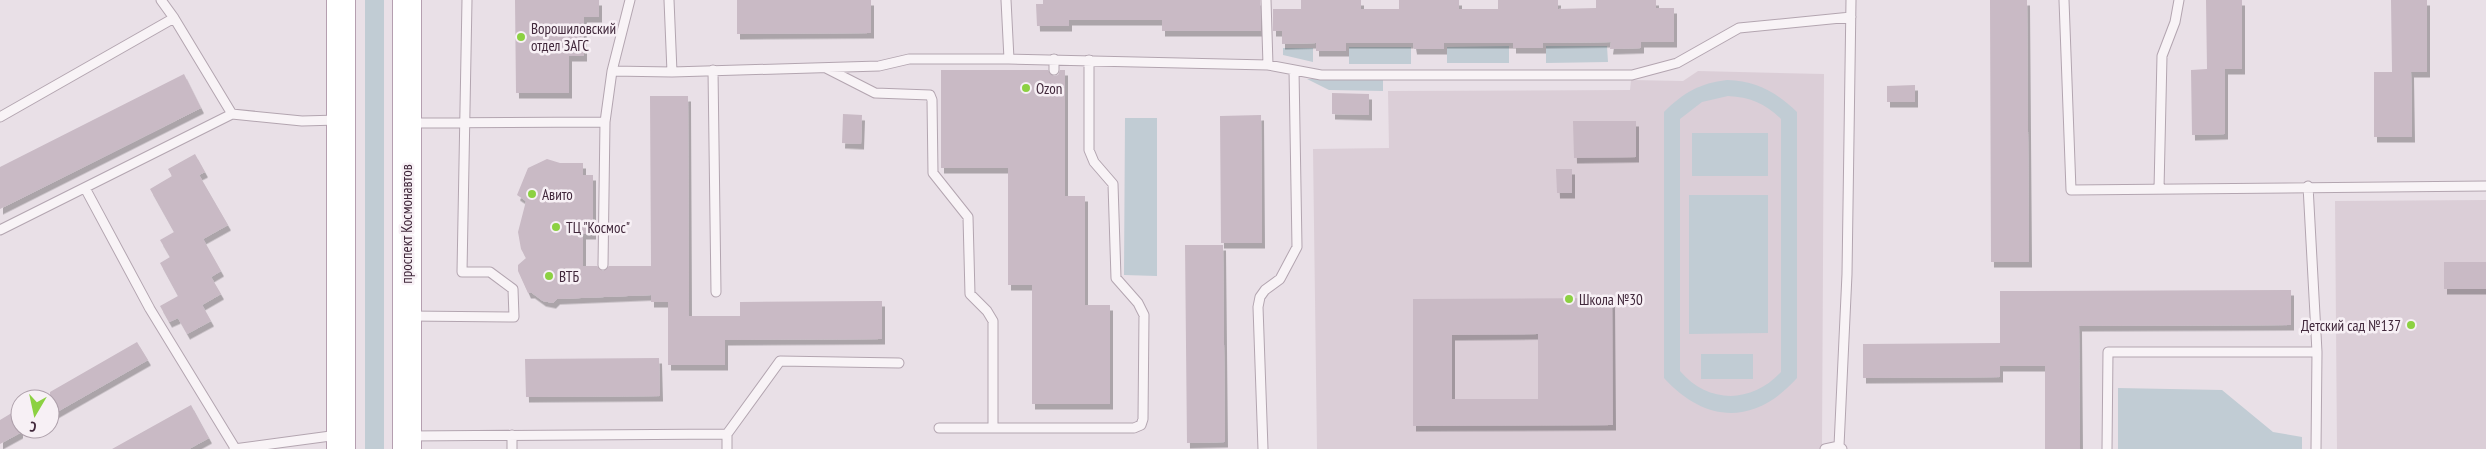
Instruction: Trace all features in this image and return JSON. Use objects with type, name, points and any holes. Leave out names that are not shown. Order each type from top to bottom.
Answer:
[{"type":"main road","points":[[341,0],[341,442]]},
{"type":"main road","name":"проспект Космонавтов","points":[[407,0],[407,442]]},
{"type":"lane","points":[[161,0],[174,18],[232,114]]},
{"type":"lane","points":[[406,316],[514,317],[513,289],[490,272],[462,272],[467,0]]},
{"type":"lane","points":[[603,265],[605,122],[612,71],[630,0]]},
{"type":"lane","points":[[669,0],[672,72]]},
{"type":"lane","points":[[1006,0],[1009,59]]},
{"type":"lane","points":[[1266,0],[1268,65]]},
{"type":"lane","points":[[1825,449],[1840,447],[1847,274],[1851,0]]},
{"type":"lane","points":[[2064,0],[2071,190],[2308,186],[2486,186]]},
{"type":"lane","points":[[2159,189],[2162,56],[2175,22],[2179,0]]},
{"type":"lane","points":[[612,71],[672,72],[879,66],[909,59],[1054,59],[1268,65],[1320,75],[1632,75],[1677,63],[1739,28],[1852,17]]},
{"type":"lane","points":[[0,117],[174,18]]},
{"type":"lane","points":[[1054,59],[1054,70]]},
{"type":"lane","points":[[939,428],[1134,428],[1141,425],[1143,419],[1144,316],[1138,303],[1116,278],[1113,184],[1094,162],[1089,150],[1089,60]]},
{"type":"lane","points":[[826,68],[874,93],[930,95],[932,100],[933,173],[968,217],[970,294],[992,316],[993,321],[993,428]]},
{"type":"lane","points":[[713,70],[716,292]]},
{"type":"lane","points":[[1263,449],[1258,307],[1260,297],[1265,290],[1280,279],[1298,247],[1294,70]]},
{"type":"lane","points":[[0,230],[232,114],[302,121],[341,120]]},
{"type":"lane","points":[[406,123],[605,122]]},
{"type":"lane","points":[[2308,186],[2317,352],[2316,449]]},
{"type":"lane","points":[[84,188],[150,309],[235,449],[341,442]]},
{"type":"lane","points":[[2107,449],[2108,352],[2317,352]]},
{"type":"lane","points":[[727,449],[727,434],[780,361],[900,363]]},
{"type":"lane","points":[[407,442],[512,435],[727,434]]},
{"type":"lane","points":[[512,435],[512,449]]},
{"type":"shaded area","points":[[365,0],[384,0],[384,449],[365,449]]},
{"type":"shaded area","points":[[1509,46],[1509,63],[1447,63],[1447,47]]},
{"type":"shaded area","points":[[1546,46],[1607,46],[1608,62],[1546,63]]},
{"type":"shaded area","points":[[1349,47],[1411,47],[1411,64],[1349,64]]},
{"type":"shaded area","points":[[1283,48],[1313,48],[1313,62],[1283,55]]},
{"type":"shaded area","name":"Школа №30","points":[[1698,71],[1824,74],[1822,449],[1317,449],[1313,149],[1389,148],[1388,91],[1630,90],[1631,80],[1683,81]]},
{"type":"shaded area","points":[[1307,79],[1383,79],[1383,91],[1329,90]]},
{"type":"shaded area","points":[[1717,81],[1738,81],[1757,85],[1774,93],[1797,112],[1797,378],[1781,393],[1764,404],[1748,411],[1730,413],[1713,411],[1697,404],[1680,393],[1664,378],[1664,112],[1685,94],[1700,86]],"holes":[[[1728,96],[1757,102],[1781,119],[1781,372],[1757,390],[1730,396],[1704,390],[1691,382],[1680,371],[1680,119],[1702,102]]]},
{"type":"shaded area","points":[[1125,118],[1157,118],[1157,276],[1124,275]]},
{"type":"shaded area","points":[[1692,133],[1768,133],[1768,176],[1692,176]]},
{"type":"shaded area","points":[[1689,195],[1768,195],[1768,333],[1689,334]]},
{"type":"shaded area","name":"Детский сад №137","points":[[2486,200],[2486,449],[2337,449],[2335,201]]},
{"type":"shaded area","points":[[1701,354],[1753,354],[1753,379],[1701,379]]},
{"type":"shaded area","points":[[2118,388],[2222,390],[2273,432],[2302,437],[2302,449],[2118,449]]},
{"type":"building","points":[[515,0],[599,0],[599,17],[584,17],[584,56],[569,56],[569,93],[516,93]]},
{"type":"building","points":[[737,0],[871,0],[871,33],[737,34]]},
{"type":"building","points":[[1043,0],[1260,0],[1261,31],[1162,31],[1162,20],[1069,20],[1069,26],[1037,26],[1036,4],[1043,4]]},
{"type":"building","points":[[1301,0],[1361,0],[1361,9],[1399,9],[1399,0],[1459,0],[1459,9],[1498,9],[1498,0],[1558,0],[1558,9],[1596,8],[1596,0],[1656,0],[1656,8],[1674,8],[1674,42],[1641,42],[1641,48],[1610,49],[1611,42],[1543,43],[1543,48],[1513,48],[1513,43],[1444,43],[1444,49],[1414,49],[1413,43],[1346,43],[1346,51],[1316,51],[1316,43],[1282,44],[1282,31],[1273,31],[1273,9],[1301,9]]},
{"type":"building","points":[[1990,0],[2027,0],[2029,262],[1991,262]]},
{"type":"building","points":[[2206,0],[2242,0],[2242,69],[2225,69],[2225,134],[2192,135],[2191,70],[2207,69]]},
{"type":"building","points":[[2391,0],[2427,0],[2427,72],[2411,72],[2412,137],[2374,137],[2374,72],[2392,72]]},
{"type":"building","points":[[941,70],[1048,70],[1054,76],[1058,75],[1060,70],[1065,70],[1065,196],[1085,196],[1085,305],[1110,305],[1110,404],[1032,404],[1032,285],[1008,285],[1008,168],[941,168]]},
{"type":"building","points":[[184,74],[201,108],[0,209],[0,167]]},
{"type":"building","points":[[1915,85],[1915,102],[1887,102],[1887,86]]},
{"type":"building","points":[[1332,93],[1369,94],[1369,115],[1332,114]]},
{"type":"building","points":[[650,96],[688,96],[689,316],[740,316],[740,302],[882,301],[882,339],[725,340],[725,365],[668,365],[668,302],[651,302],[651,295],[557,299],[553,303],[543,301],[532,293],[528,293],[518,271],[518,265],[526,258],[521,249],[518,232],[526,201],[517,195],[528,168],[547,159],[560,163],[583,163],[583,175],[593,175],[593,234],[583,234],[583,266],[597,266],[603,271],[609,266],[651,266]]},
{"type":"building","points":[[843,114],[862,115],[861,144],[842,143]]},
{"type":"building","points":[[1261,115],[1262,243],[1221,243],[1220,116]]},
{"type":"building","points":[[1573,121],[1636,121],[1636,157],[1574,158]]},
{"type":"building","points":[[195,154],[205,172],[199,175],[228,225],[203,239],[221,271],[211,277],[221,294],[202,305],[211,321],[187,334],[178,318],[169,322],[160,306],[178,296],[160,263],[170,257],[160,240],[174,232],[150,189],[172,176],[168,169]]},
{"type":"building","points":[[1556,169],[1572,169],[1572,193],[1557,193]]},
{"type":"building","points":[[1185,245],[1223,245],[1225,442],[1187,443]]},
{"type":"building","points":[[2444,262],[2486,262],[2486,289],[2444,289]]},
{"type":"building","points":[[2291,290],[2291,325],[2079,326],[2080,449],[2045,449],[2045,366],[2000,366],[2000,377],[1863,378],[1863,344],[2000,343],[2000,291]]},
{"type":"building","points":[[1612,298],[1613,425],[1413,426],[1413,299]],"holes":[[[1538,334],[1538,399],[1452,399],[1452,335]]]},
{"type":"building","points":[[137,342],[148,360],[60,410],[60,389],[55,389]]},
{"type":"building","points":[[659,358],[660,396],[526,397],[525,359]]},
{"type":"building","points":[[191,405],[209,438],[189,449],[112,449]]},
{"type":"building","points":[[10,414],[10,438],[0,444],[0,420]]},
{"type":"place","name":"Ворошиловский отдел ЗАГС","points":[[521,37]]},
{"type":"place","name":"Ozon","points":[[1026,88]]},
{"type":"place","name":"Авито","points":[[532,194]]},
{"type":"place","name":"ТЦ \"Космос\"","points":[[556,227]]},
{"type":"place","name":"ВТБ","points":[[549,276]]},
{"type":"place","name":"Школа №30","points":[[1569,299]]},
{"type":"place","name":"Детский сад №137","points":[[2411,325]]}]
